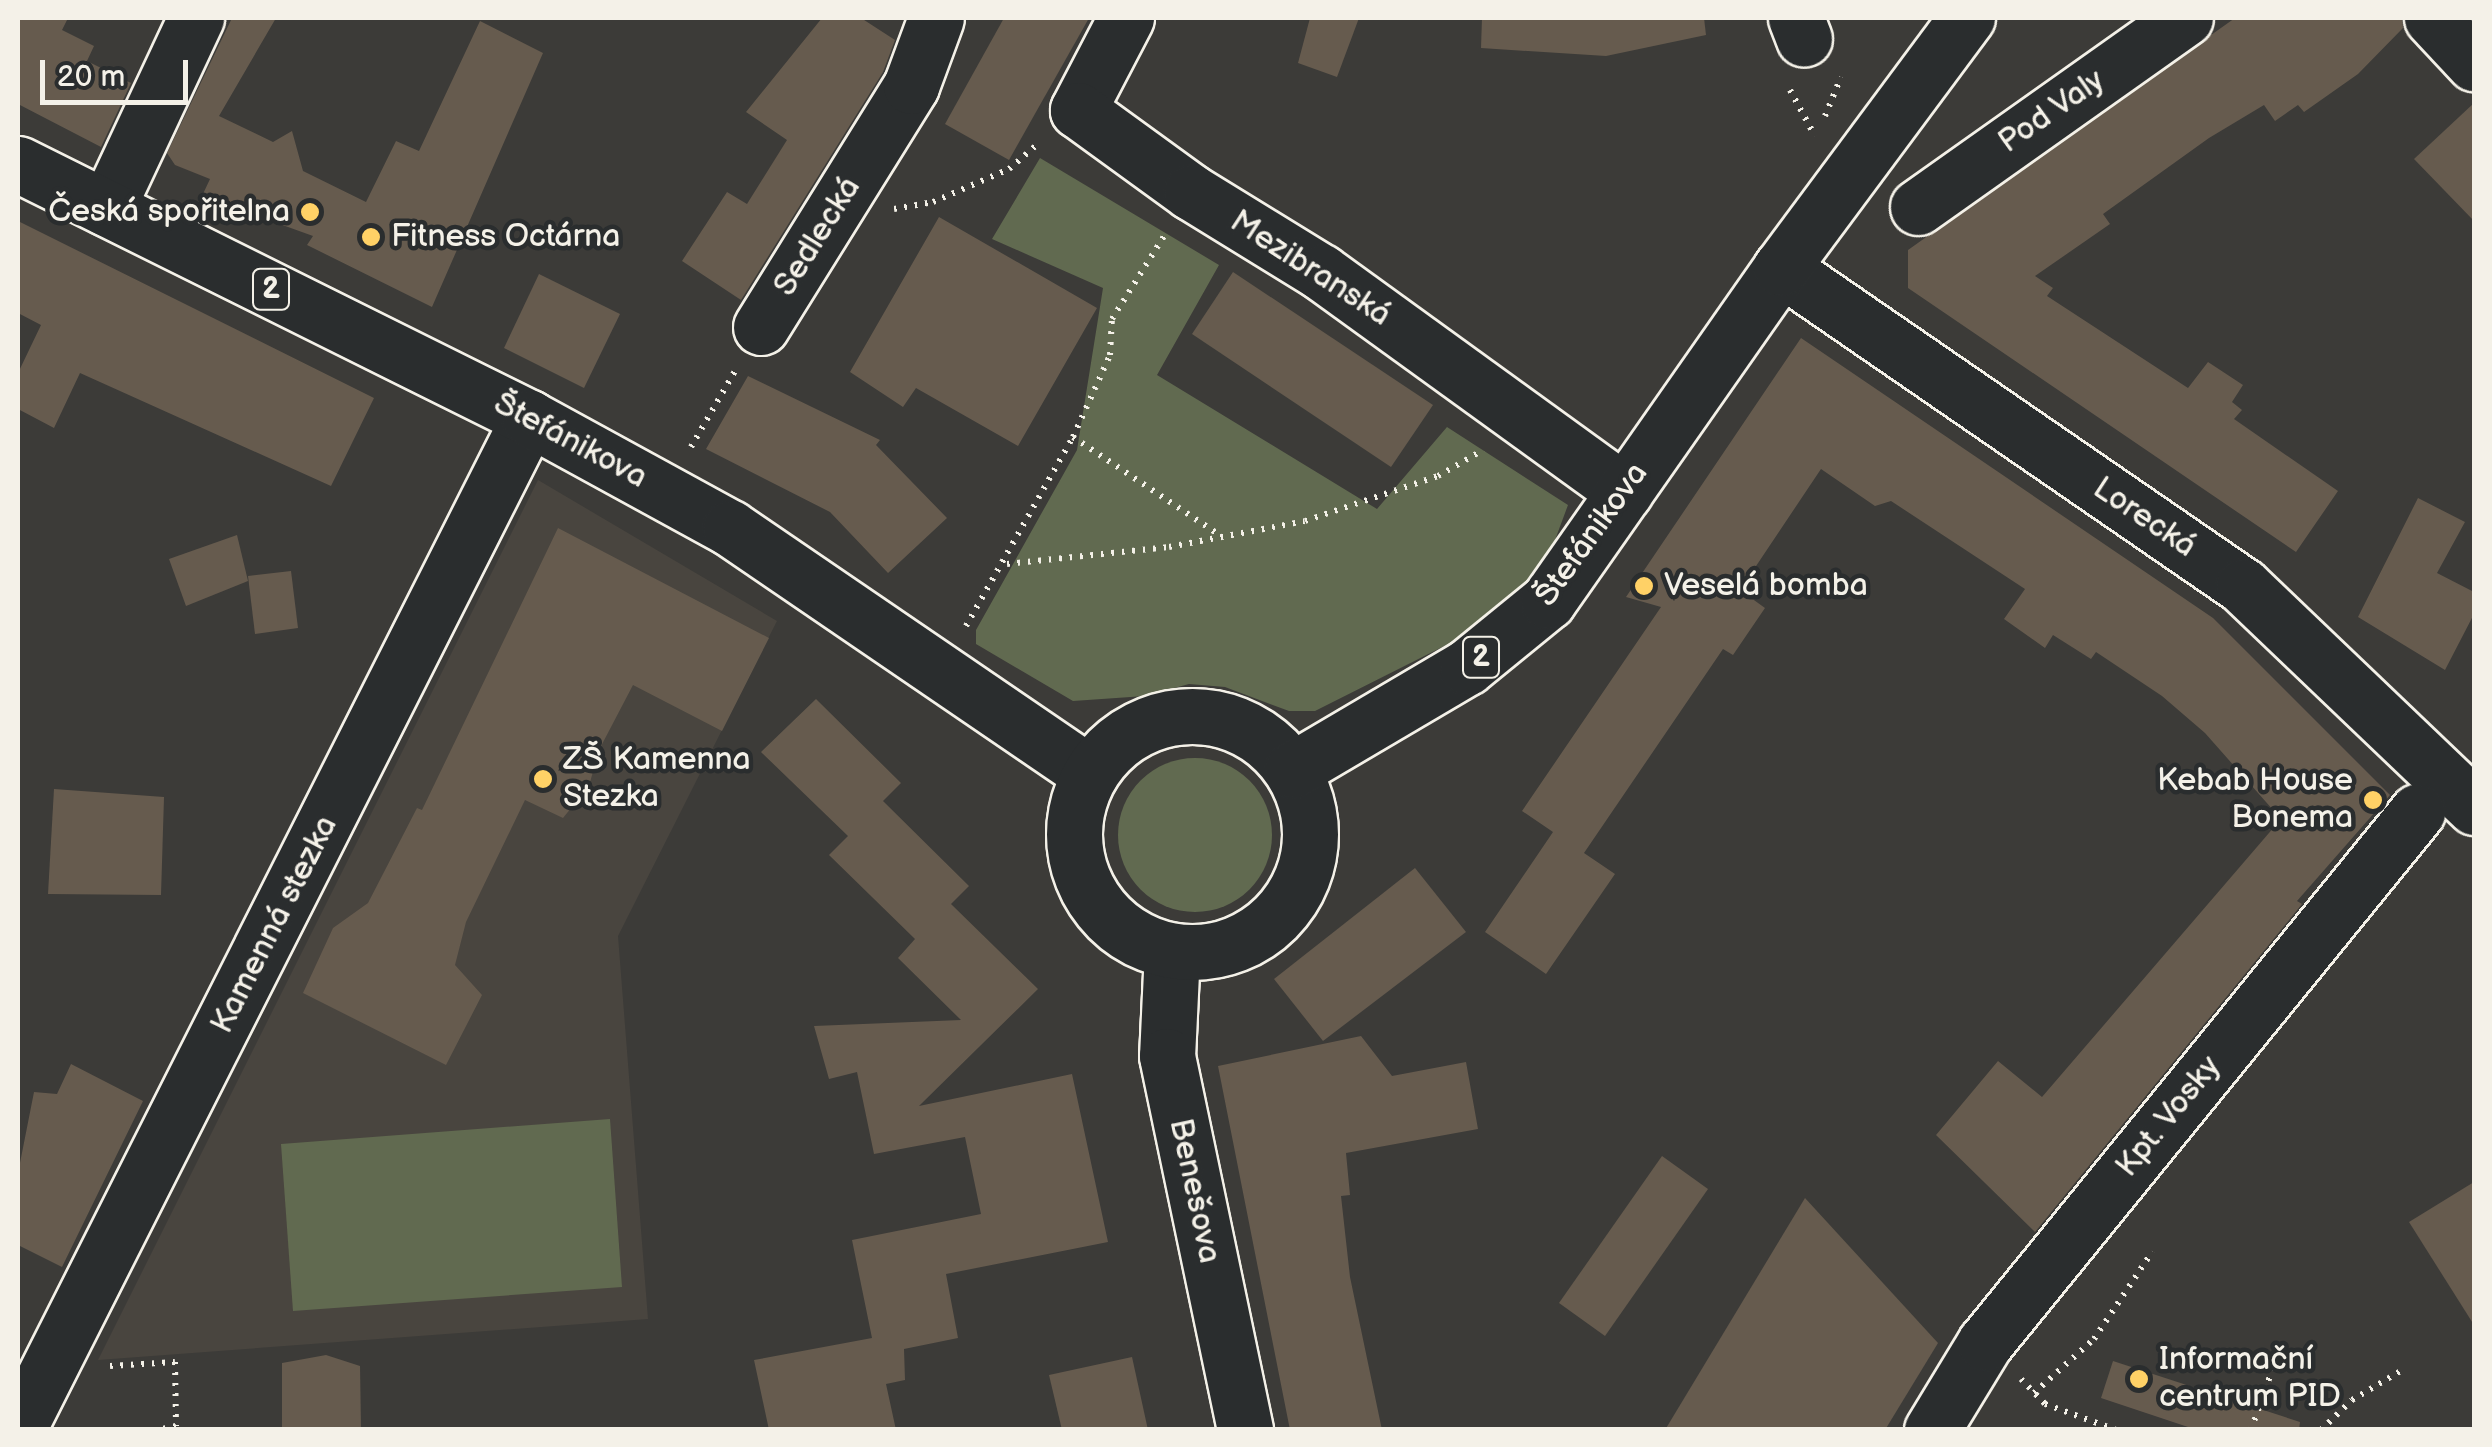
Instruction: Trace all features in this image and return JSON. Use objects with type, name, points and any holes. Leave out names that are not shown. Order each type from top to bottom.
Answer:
[{"type":"street","points":[[107,208],[196,18]]},
{"type":"street","name":"Sedlecká","points":[[761,327],[910,86],[936,18]]},
{"type":"street","points":[[1078,110],[1126,18]]},
{"type":"street","name":"2","points":[[1781,268],[1968,18]]},
{"type":"street","name":"Pod Valy","points":[[1918,207],[2185,18]]},
{"type":"street","points":[[2432,18],[2474,63]]},
{"type":"street","name":"Mezibranská","points":[[1078,110],[1190,192],[1321,272],[1625,492]]},
{"type":"street","name":"Štefánikova","points":[[18,164],[530,418],[730,528],[1090,774]]},
{"type":"street","name":"Štefánikova","points":[[1292,770],[1466,667],[1524,625],[1625,492],[1781,268]]},
{"type":"street","name":"Lorecká","points":[[1781,268],[2244,586],[2474,806]]},
{"type":"street","name":"Kamenná stezka","points":[[18,1429],[530,418]]},
{"type":"street","points":[[1193,715],[1252,732],[1292,770],[1308,806],[1311,839],[1299,890],[1267,926],[1238,944],[1206,952],[1172,950],[1114,923],[1079,869],[1077,804],[1103,754],[1134,730],[1193,715]]},
{"type":"street","name":"Kpt. Vosky","points":[[1932,1430],[1985,1343],[2417,812]]},
{"type":"street","name":"Benešova","points":[[1172,950],[1166,1056],[1245,1430]]},
{"type":"path","points":[[1800,28],[1786,84],[1816,138],[1806,153]]},
{"type":"path","points":[[842,200],[872,210],[933,202],[1009,169],[1078,110]]},
{"type":"path","points":[[965,627],[1007,564],[1074,437],[1110,355],[1112,318],[1190,192]]},
{"type":"path","name":"Sedlecká","points":[[689,451],[761,327]]},
{"type":"path","points":[[1007,564],[1305,521],[1438,476],[1532,422]]},
{"type":"path","points":[[1074,437],[1221,536]]},
{"type":"path","points":[[2034,1393],[2094,1340],[2152,1252]]},
{"type":"path","points":[[1985,1343],[2045,1404],[2116,1430]]},
{"type":"path","points":[[2251,1430],[2277,1356]]},
{"type":"path","points":[[102,1367],[175,1362],[176,1426],[157,1430]]},
{"type":"path","points":[[2322,1430],[2352,1400],[2404,1369]]},
{"type":"shaded area","name":"ZŠ Kamenna Stezka","points":[[538,480],[777,621],[618,936],[648,1319],[98,1360]]},
{"type":"green space","points":[[1040,158],[1219,265],[1157,375],[1377,509],[1447,427],[1568,505],[1545,567],[1490,623],[1315,711],[1289,711],[1225,687],[1189,684],[1145,696],[1073,701],[976,644],[976,630],[1077,450],[1103,288],[992,239]]},
{"type":"green space","points":[[1195,758],[1224,764],[1249,781],[1266,806],[1272,835],[1266,864],[1249,889],[1224,906],[1195,912],[1166,906],[1141,889],[1124,864],[1118,835],[1124,806],[1141,781],[1166,764]]},
{"type":"green space","points":[[610,1119],[622,1287],[293,1311],[281,1144]]},
{"type":"building","points":[[18,18],[68,18],[62,30],[94,46],[87,61],[131,83],[101,147],[18,104]]},
{"type":"building","points":[[232,18],[276,18],[219,116],[273,142],[292,131],[303,171],[366,202],[396,141],[419,151],[480,21],[543,53],[432,307],[307,245],[313,236],[202,196],[210,179],[175,165],[167,153]]},
{"type":"building","points":[[822,18],[861,18],[895,40],[883,72],[741,300],[682,261],[727,192],[747,204],[787,140],[746,112]]},
{"type":"building","points":[[1004,18],[1089,18],[1009,160],[945,124]]},
{"type":"building","points":[[1310,18],[1359,18],[1337,77],[1298,63]]},
{"type":"building","points":[[1482,18],[1704,18],[1706,35],[1606,56],[1481,48]]},
{"type":"building","points":[[2235,18],[2402,18],[2403,28],[2358,74],[2304,112],[2298,105],[2275,121],[2264,105],[2209,138],[2103,214],[2110,224],[2035,276],[2053,288],[2047,296],[2188,388],[2208,362],[2243,385],[2232,402],[2242,410],[2234,419],[2338,491],[2296,552],[1908,288],[1908,250]]},
{"type":"building","points":[[2474,103],[2474,221],[2414,159]]},
{"type":"building","points":[[939,217],[1097,308],[1018,446],[916,388],[903,407],[850,372]]},
{"type":"building","points":[[18,221],[374,398],[331,486],[80,373],[54,428],[18,409],[18,373],[41,325],[18,313]]},
{"type":"building","points":[[1233,272],[1433,405],[1391,467],[1192,334]]},
{"type":"building","points":[[539,274],[620,314],[584,388],[504,348]]},
{"type":"building","points":[[1801,338],[2213,618],[2390,795],[2297,901],[2302,904],[2035,1232],[1936,1135],[1998,1061],[2042,1097],[2281,819],[2205,733],[2162,696],[2096,652],[2091,659],[2053,635],[2045,648],[2004,619],[2025,589],[1891,501],[1875,506],[1821,469],[1740,590],[1765,608],[1733,655],[1723,649],[1584,853],[1615,874],[1546,974],[1485,932],[1553,832],[1522,811],[1661,607],[1626,597]]},
{"type":"building","points":[[748,376],[880,440],[876,445],[947,518],[888,573],[830,512],[706,449]]},
{"type":"building","points":[[2418,498],[2465,522],[2437,573],[2474,592],[2474,614],[2445,670],[2358,617]]},
{"type":"building","points":[[558,528],[769,638],[722,731],[633,685],[599,750],[589,786],[563,818],[525,800],[466,922],[455,965],[482,995],[446,1065],[303,993],[333,928],[368,903],[417,808],[422,810]]},
{"type":"building","points":[[237,535],[248,581],[186,606],[169,559]]},
{"type":"building","points":[[291,571],[298,628],[255,634],[248,576]]},
{"type":"building","points":[[816,699],[901,783],[883,801],[969,886],[951,904],[1038,989],[919,1106],[1072,1074],[1108,1242],[946,1274],[958,1338],[904,1349],[905,1380],[886,1384],[896,1430],[769,1430],[754,1360],[872,1338],[852,1240],[981,1214],[965,1137],[874,1154],[857,1072],[829,1079],[814,1026],[961,1020],[898,958],[915,939],[829,855],[848,836],[761,752]]},
{"type":"building","points":[[54,789],[164,797],[161,895],[48,894]]},
{"type":"building","points":[[1415,868],[1466,932],[1323,1041],[1274,979]]},
{"type":"building","points":[[1361,1036],[1392,1076],[1466,1062],[1478,1129],[1346,1153],[1350,1195],[1341,1196],[1350,1277],[1382,1430],[1290,1430],[1218,1066]]},
{"type":"building","points":[[71,1064],[143,1101],[62,1267],[18,1245],[18,1173],[34,1092],[57,1094]]},
{"type":"building","points":[[1662,1156],[1708,1189],[1605,1336],[1559,1303]]},
{"type":"building","points":[[2474,1182],[2474,1325],[2409,1222]]},
{"type":"building","points":[[1805,1198],[1938,1343],[1885,1430],[1665,1430]]},
{"type":"building","points":[[326,1355],[360,1366],[361,1430],[282,1430],[282,1363]]},
{"type":"building","points":[[1132,1357],[1148,1430],[1062,1430],[1049,1375]]},
{"type":"building","name":"Informační centrum PID","points":[[2113,1361],[2300,1422],[2299,1430],[2197,1430],[2101,1398]]},
{"type":"place","name":"Česká spořitelna","points":[[310,212]]},
{"type":"place","name":"Fitness Octárna","points":[[371,237]]},
{"type":"place","name":"Veselá bomba","points":[[1644,586]]},
{"type":"place","name":"ZŠ Kamenna Stezka","points":[[543,779]]},
{"type":"place","name":"Kebab House Bonema","points":[[2373,800]]},
{"type":"place","name":"Informační centrum PID","points":[[2139,1379]]}]
